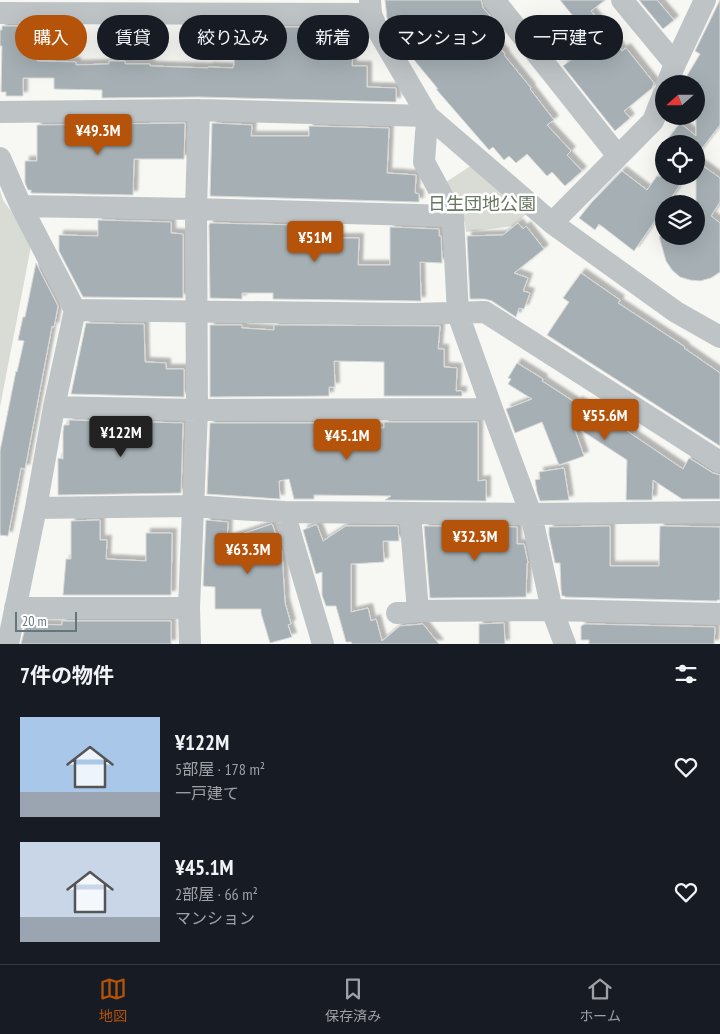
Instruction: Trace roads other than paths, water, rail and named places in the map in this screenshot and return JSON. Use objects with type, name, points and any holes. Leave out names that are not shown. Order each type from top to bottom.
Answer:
[{"type":"street","points":[[494,0],[618,156]]},
{"type":"street","points":[[622,0],[671,74]]},
{"type":"street","points":[[671,74],[705,0]]},
{"type":"street","points":[[0,13],[371,7],[377,29],[428,116],[552,222],[676,312],[720,337]]},
{"type":"street","points":[[0,112],[198,110],[428,116]]},
{"type":"street","points":[[190,644],[189,608],[192,506],[197,410],[196,209],[198,110]]},
{"type":"street","points":[[428,116],[424,162],[453,216],[458,314],[531,514],[552,610],[565,644]]},
{"type":"street","points":[[552,222],[653,121],[655,116]]},
{"type":"street","points":[[0,158],[21,206],[75,310],[54,407],[36,508],[8,644]]},
{"type":"street","points":[[21,206],[453,216]]},
{"type":"street","points":[[75,310],[414,314],[485,312],[720,462]]},
{"type":"street","points":[[54,407],[197,410],[492,410]]},
{"type":"street","points":[[36,508],[192,506],[284,512],[531,514],[720,512]]},
{"type":"street","points":[[284,512],[323,644]]},
{"type":"street","points":[[410,513],[407,612],[552,610],[720,614]]},
{"type":"street","points":[[15,608],[189,608]]},
{"type":"park label","name":"日生団地公園","points":[[482,204]]}]
